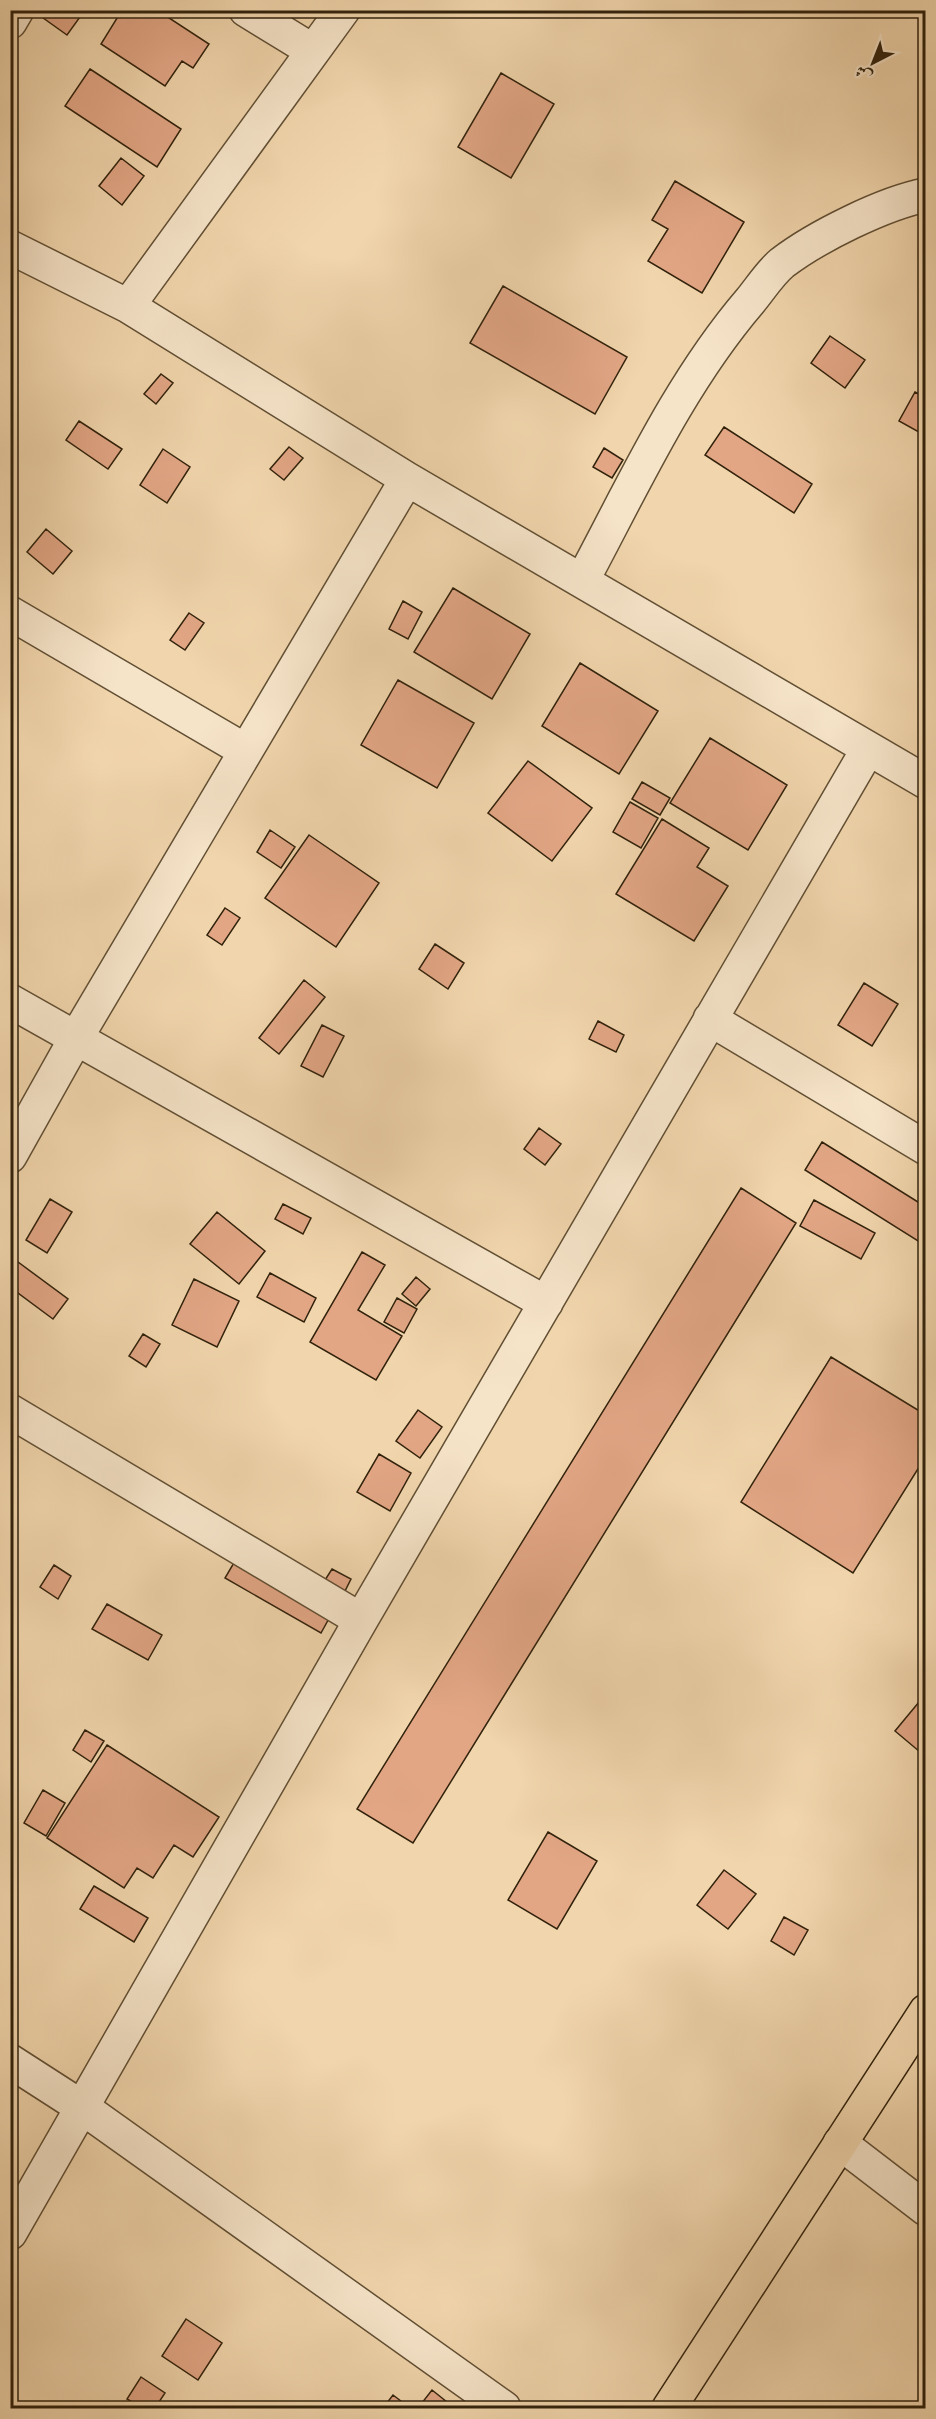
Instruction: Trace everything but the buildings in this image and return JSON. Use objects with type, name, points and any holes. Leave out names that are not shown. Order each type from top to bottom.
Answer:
[{"type":"main road","points":[[669,2409],[926,2011]]},
{"type":"street","points":[[10,22],[17,10]]},
{"type":"street","points":[[246,10],[313,51]]},
{"type":"street","points":[[128,306],[343,10]]},
{"type":"street","points":[[582,581],[691,379],[737,315],[781,264],[839,229],[912,198],[926,195]]},
{"type":"street","points":[[10,247],[128,306],[406,479],[926,782]]},
{"type":"street","points":[[10,1156],[76,1038],[406,479]]},
{"type":"street","points":[[10,613],[246,751]]},
{"type":"street","points":[[10,2233],[361,1620],[868,749]]},
{"type":"street","points":[[10,1001],[546,1303]]},
{"type":"street","points":[[710,1019],[926,1148]]},
{"type":"street","points":[[10,1411],[361,1620]]},
{"type":"street","points":[[10,2061],[83,2108],[504,2409]]},
{"type":"street","points":[[840,2143],[926,2209]]}]
